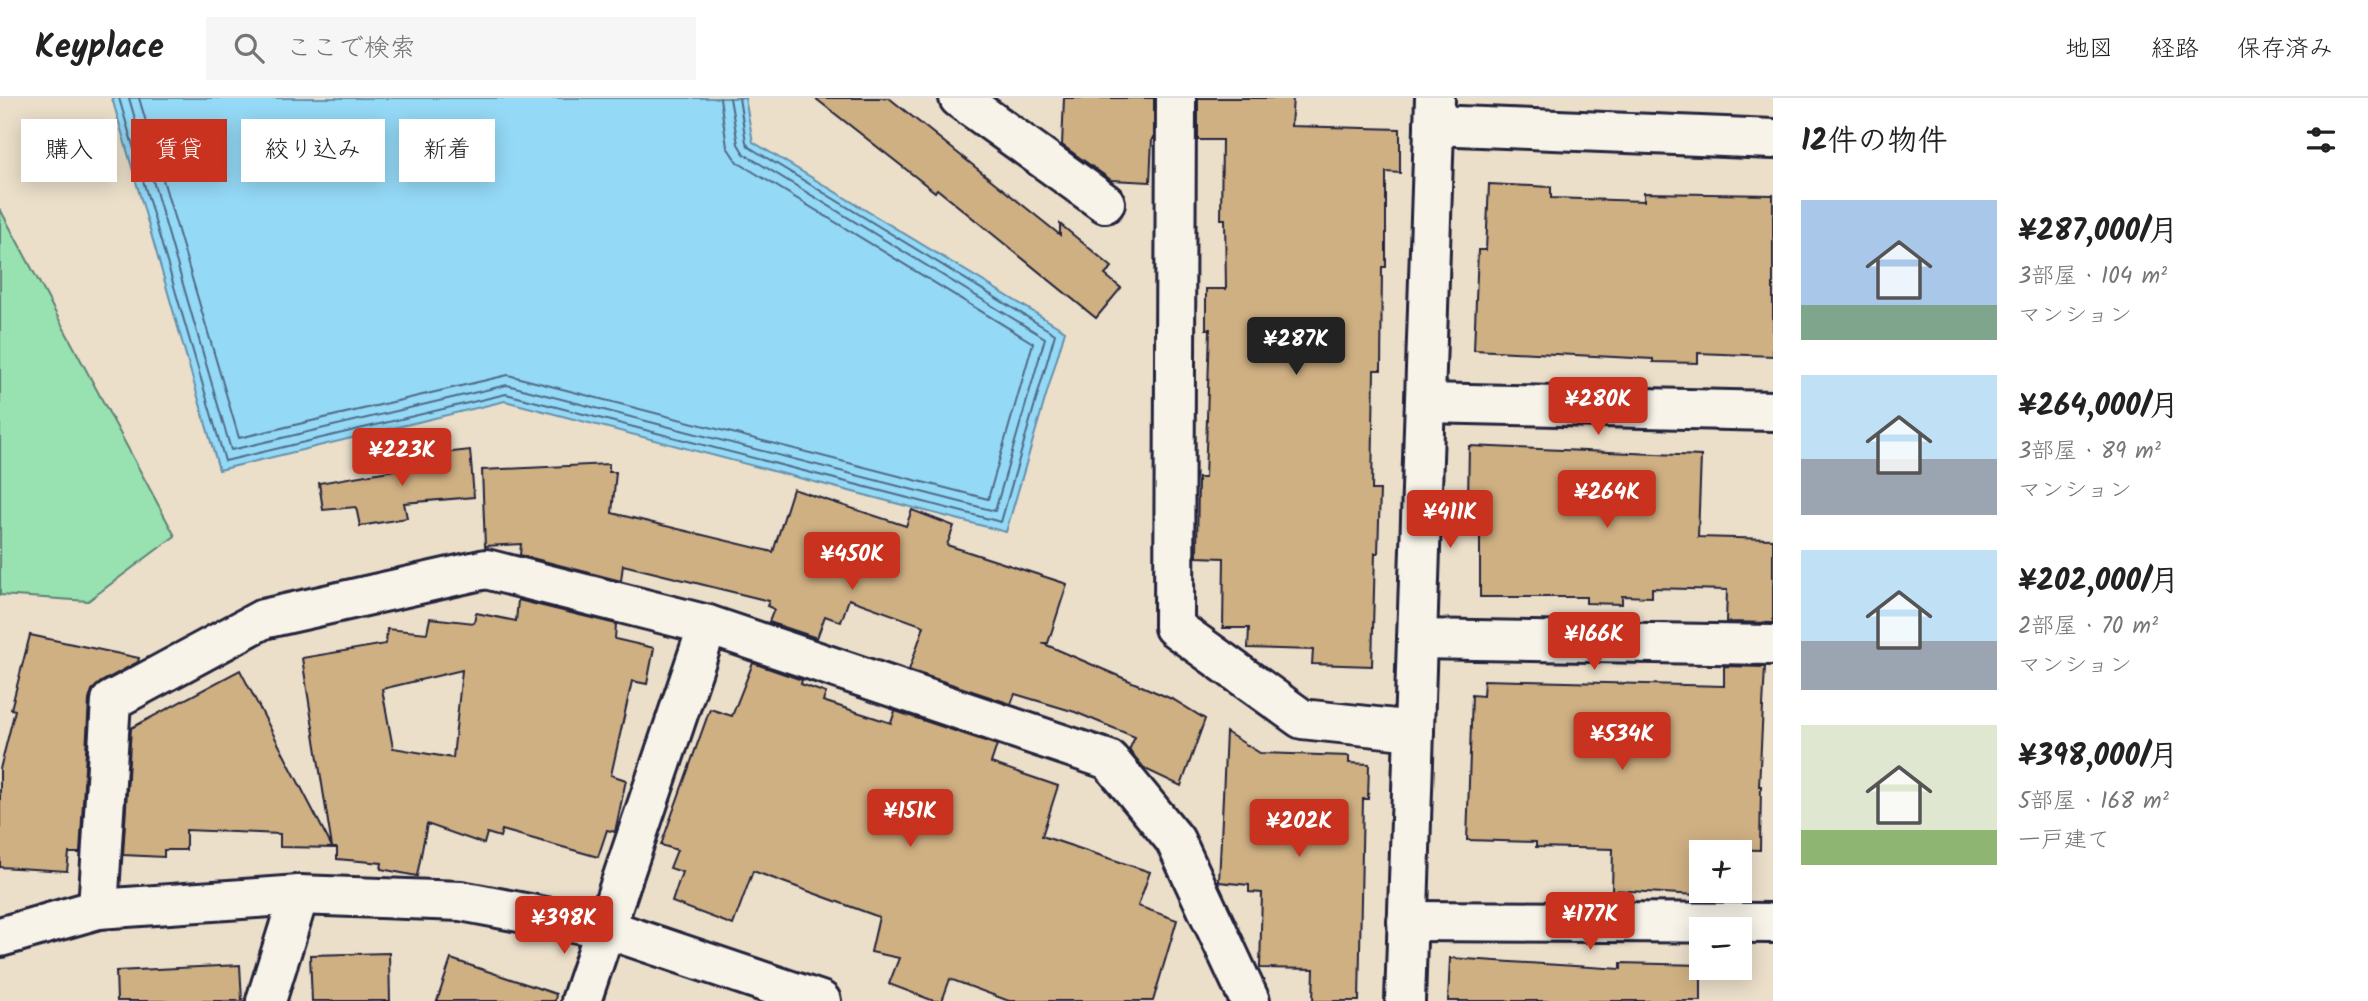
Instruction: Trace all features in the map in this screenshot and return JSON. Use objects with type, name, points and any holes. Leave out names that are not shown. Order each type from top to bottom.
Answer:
[{"type":"street","points":[[959,98],[1105,202]]},
{"type":"street","points":[[1176,98],[1174,627],[1302,719],[1414,731]]},
{"type":"street","points":[[1405,1001],[1435,111],[1773,139]]},
{"type":"street","points":[[1424,403],[1773,411]]},
{"type":"street","points":[[98,909],[111,701],[263,619],[486,569],[708,625],[1109,760],[1175,841],[1250,1001]]},
{"type":"street","points":[[581,1001],[708,625]]},
{"type":"street","points":[[1417,639],[1773,645]]},
{"type":"street","points":[[266,1001],[299,895]]},
{"type":"street","points":[[0,937],[98,909],[299,895],[461,901],[604,928],[821,1001]]},
{"type":"street","points":[[1407,921],[1773,923]]},
{"type":"green space","points":[[0,209],[175,536],[88,601],[0,595]]},
{"type":"water","points":[[112,98],[745,98],[753,142],[1065,331],[1006,532],[505,401],[219,470],[136,182],[227,182],[227,119],[131,119],[131,164]]},
{"type":"building","points":[[815,98],[889,98],[1060,235],[1060,224],[1112,267],[1105,275],[1121,288],[1096,318],[937,189],[935,192]]},
{"type":"building","points":[[1064,98],[1154,98],[1150,182],[1111,180],[1062,145]]},
{"type":"building","points":[[1198,98],[1293,98],[1291,126],[1400,129],[1400,173],[1386,172],[1386,267],[1382,267],[1381,370],[1374,370],[1372,490],[1380,490],[1378,553],[1375,553],[1372,666],[1312,664],[1313,650],[1248,648],[1249,628],[1223,628],[1224,558],[1197,557],[1198,478],[1205,478],[1210,329],[1206,329],[1206,289],[1226,289],[1225,219],[1221,219],[1222,140],[1198,140]]},
{"type":"building","points":[[1489,184],[1551,187],[1551,198],[1644,201],[1644,193],[1773,195],[1773,356],[1698,353],[1698,363],[1474,350],[1478,250],[1486,250]]},
{"type":"building","points":[[1469,446],[1701,456],[1698,537],[1773,539],[1773,623],[1726,622],[1727,590],[1652,588],[1652,597],[1622,596],[1622,604],[1586,603],[1586,597],[1480,597],[1480,500],[1468,500]]},
{"type":"building","points":[[470,450],[474,497],[404,503],[407,518],[360,526],[356,507],[323,510],[319,483],[418,466],[417,456]]},
{"type":"building","points":[[609,464],[609,472],[616,472],[612,513],[773,552],[793,489],[906,526],[912,510],[954,526],[947,545],[1067,584],[1048,643],[1042,643],[1174,700],[1205,719],[1181,786],[1145,769],[1129,750],[1135,737],[1075,712],[1015,694],[1011,704],[909,670],[924,626],[849,599],[841,622],[825,616],[817,638],[769,622],[774,609],[767,606],[769,601],[623,565],[621,581],[520,555],[521,544],[485,546],[482,470]]},
{"type":"building","points":[[518,600],[616,624],[615,639],[654,648],[647,684],[632,681],[611,775],[626,780],[615,832],[607,830],[598,857],[502,830],[500,837],[487,833],[484,844],[427,824],[417,876],[381,869],[382,863],[337,859],[337,848],[280,847],[280,834],[186,830],[186,850],[164,850],[164,857],[123,855],[131,728],[240,670],[332,847],[302,658],[386,644],[387,629],[427,633],[430,618],[474,623],[476,613],[516,621]],"holes":[[[462,670],[453,758],[393,748],[382,689]]]},
{"type":"building","points":[[30,635],[139,658],[138,662],[101,682],[92,690],[89,700],[80,853],[69,853],[67,871],[0,867],[0,769],[15,710],[11,709]]},
{"type":"building","points":[[753,663],[802,680],[801,684],[826,693],[823,701],[891,723],[895,711],[997,745],[991,763],[1058,786],[1042,836],[1150,872],[1138,906],[1177,920],[1153,1001],[1009,1001],[950,979],[942,1001],[934,1001],[889,984],[899,958],[871,952],[879,917],[753,871],[733,925],[672,902],[682,872],[670,868],[677,850],[661,845],[710,709],[732,716]]},
{"type":"building","points":[[1724,666],[1765,667],[1759,786],[1760,850],[1752,850],[1752,840],[1689,840],[1689,895],[1612,890],[1613,849],[1536,847],[1536,842],[1467,840],[1472,695],[1483,696],[1484,680],[1724,686]]},
{"type":"building","points":[[1226,732],[1260,753],[1349,756],[1349,763],[1369,764],[1368,799],[1363,799],[1359,1001],[1313,1001],[1314,969],[1260,968],[1262,893],[1249,892],[1249,885],[1219,882]]},
{"type":"building","points":[[389,953],[390,1001],[312,1001],[310,955]]},
{"type":"building","points":[[1450,958],[1621,969],[1621,963],[1689,965],[1689,980],[1701,980],[1701,1001],[1448,1001]]},
{"type":"building","points":[[451,959],[556,994],[555,1001],[437,1001]]},
{"type":"building","points":[[240,965],[242,1001],[117,1001],[116,971]]}]
